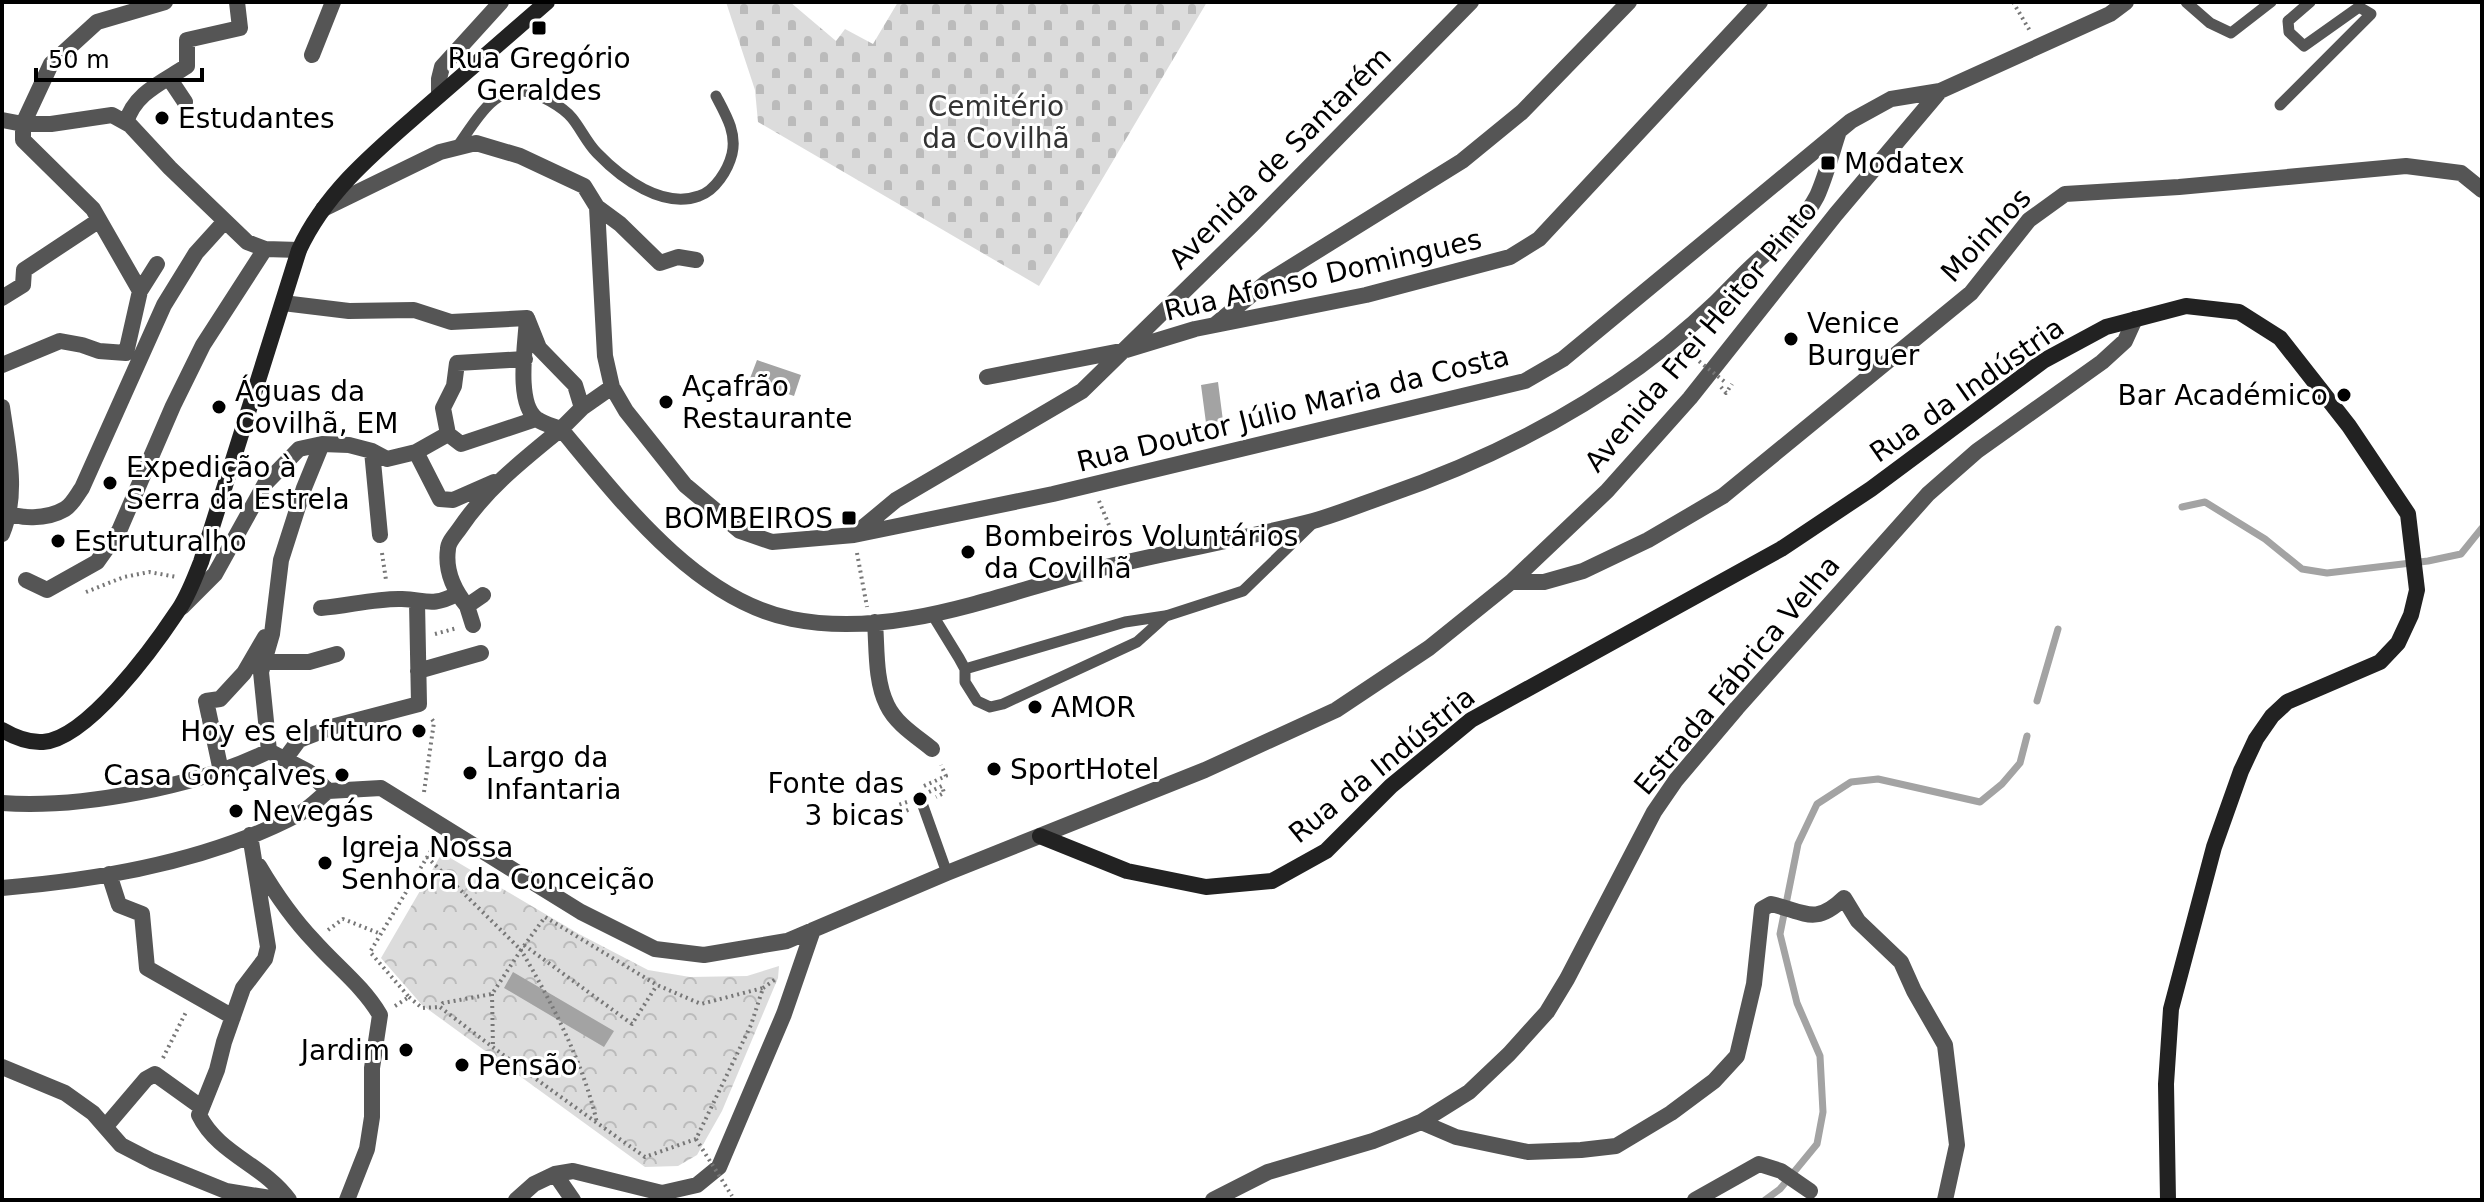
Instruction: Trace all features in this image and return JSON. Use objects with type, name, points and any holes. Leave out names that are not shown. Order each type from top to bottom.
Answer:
[{"type":"street","points":[[140,291],[93,209],[23,140],[23,124],[51,64],[97,22],[165,2]]},
{"type":"street","points":[[126,123],[130,108],[138,98],[187,66],[187,40],[240,28],[237,2]]},
{"type":"street","points":[[312,55],[333,2]]},
{"type":"street","points":[[439,95],[442,67],[501,2]]},
{"type":"street","points":[[178,611],[201,562],[299,250],[320,210],[345,181],[547,2]]},
{"type":"street","name":"Avenida de Santarém","points":[[854,535],[896,500],[1082,391],[1471,2]]},
{"type":"street","points":[[1215,325],[1267,282],[1462,161],[1522,112],[1629,2]]},
{"type":"street","name":"Rua Afonso Domingues","points":[[1126,350],[1215,325],[1366,295],[1510,257],[1539,239],[1760,2]]},
{"type":"street","points":[[1940,91],[2110,14],[2126,2]]},
{"type":"street","points":[[169,78],[185,102]]},
{"type":"street","name":"Rua Doutor Júlio Maria da Costa","points":[[612,387],[626,411],[685,485],[740,531],[772,542],[854,535],[1092,485],[1525,381],[1563,359],[1851,121],[1891,99],[1940,91]]},
{"type":"street","name":"Avenida Frei Heitor Pinto","points":[[328,791],[381,788],[581,912],[655,949],[704,955],[787,941],[1205,770],[1336,710],[1429,648],[1511,582],[1607,491],[1690,398],[1836,214],[1940,91]]},
{"type":"street","points":[[2,120],[51,124],[112,115],[126,123],[247,242],[265,249],[299,250]]},
{"type":"street","points":[[527,318],[524,390],[528,409],[536,419],[561,429],[632,513],[693,570],[753,605],[789,618],[839,625],[932,614],[1093,570],[1316,520],[1446,475],[1547,427],[1637,370],[1679,337],[1800,220],[1816,197],[1839,131]]},
{"type":"street","points":[[320,210],[440,152],[476,143],[520,156],[584,186],[597,207],[620,224],[660,263],[678,257],[696,260]]},
{"type":"street","name":"Moinhos","points":[[1511,582],[1544,582],[1583,571],[1648,540],[1723,496],[1971,293],[2029,220],[2065,194],[2406,166],[2461,173],[2482,190]]},
{"type":"street","points":[[473,625],[449,572],[447,546],[499,480],[582,408],[612,387],[605,356],[597,207]]},
{"type":"street","points":[[2,298],[23,285],[24,270],[98,221]]},
{"type":"street","points":[[6,512],[42,517],[68,508],[82,488],[175,286],[196,253],[225,221]]},
{"type":"street","points":[[26,580],[47,590],[97,562],[119,531],[203,345],[265,249]]},
{"type":"street","points":[[2,365],[60,341],[99,351],[126,353],[140,291],[157,264]]},
{"type":"street","points":[[283,303],[349,311],[414,310],[451,322],[527,318]]},
{"type":"street","name":"Rua da Indústria","points":[[1040,836],[1127,871],[1206,887],[1272,881],[1326,851],[1391,786],[1471,720],[1781,549],[1871,489],[2043,361],[2106,327],[2186,306],[2239,312],[2280,338],[2349,426],[2408,514],[2417,590],[2411,615],[2398,643],[2380,662],[2287,702],[2272,716],[2256,739],[2241,771],[2214,847],[2171,1009],[2166,1084],[2168,1200]]},
{"type":"street","points":[[527,318],[539,348],[575,385],[582,408]]},
{"type":"street","name":"Estrada Fábrica Velha","points":[[1213,1200],[1268,1172],[1373,1141],[1421,1122],[1469,1092],[1509,1054],[1547,1012],[1575,965],[1654,812],[1676,780],[1737,708],[1928,494],[1977,451],[2102,362],[2125,341],[2135,319]]},
{"type":"street","points":[[987,377],[1126,350]]},
{"type":"street","points":[[525,359],[457,363],[454,386],[443,408],[448,434],[461,444],[536,419]]},
{"type":"street","points":[[2,407],[11,477],[2,534]]},
{"type":"street","points":[[2,730],[23,740],[43,742],[60,738],[103,707],[178,611],[215,574],[265,484],[299,449],[322,444],[349,445],[387,459],[416,452],[448,434]]},
{"type":"street","points":[[269,751],[261,672],[273,622],[281,560],[322,444]]},
{"type":"street","points":[[372,451],[380,535]]},
{"type":"street","points":[[416,452],[440,499],[453,500],[499,480]]},
{"type":"street","points":[[321,608],[404,599],[417,602],[462,600],[483,595]]},
{"type":"street","points":[[285,759],[299,740],[335,726],[419,704],[417,602]]},
{"type":"street","points":[[221,771],[206,701],[220,699],[244,673],[273,622]]},
{"type":"street","points":[[872,622],[886,704],[901,724],[932,749]]},
{"type":"street","points":[[418,671],[481,653]]},
{"type":"street","points":[[264,662],[309,662],[337,654]]},
{"type":"street","points":[[2,803],[25,805],[110,798],[237,767],[269,751]]},
{"type":"street","points":[[2,888],[137,870],[229,844],[302,813],[328,791],[309,772],[269,751]]},
{"type":"street","points":[[250,835],[268,947],[265,959],[243,988],[199,1115],[213,1139],[279,1186],[286,1200]]},
{"type":"street","points":[[254,858],[285,907],[370,998],[380,1015],[372,1068],[372,1117],[367,1149],[347,1200]]},
{"type":"street","points":[[109,874],[119,905],[142,914],[147,968],[233,1017]]},
{"type":"street","points":[[1421,1122],[1456,1137],[1528,1152],[1616,1146],[1671,1113],[1714,1081],[1737,1056],[1754,984],[1762,909],[1771,904],[1810,916],[1830,912],[1844,898],[1858,921],[1901,962],[1945,1045],[1957,1145],[1945,1200]]},
{"type":"street","points":[[516,1200],[534,1184],[555,1174],[573,1171],[662,1193],[697,1185],[719,1167],[784,1014],[813,930]]},
{"type":"street","points":[[2,1067],[65,1093],[106,1126],[121,1145],[197,1181],[226,1191],[286,1200]]},
{"type":"street","points":[[106,1126],[146,1079],[155,1074],[201,1107]]},
{"type":"street","points":[[1695,1200],[1759,1164],[1781,1171],[1810,1191]]},
{"type":"street","points":[[555,1174],[573,1200]]},
{"type":"lane","points":[[2186,2],[2210,23],[2231,33],[2271,2]]},
{"type":"lane","points":[[2280,105],[2371,14],[2359,7],[2304,46],[2289,32],[2288,21],[2310,2]]},
{"type":"lane","points":[[457,147],[485,109],[501,94],[524,91],[570,115],[596,152],[630,181],[657,195],[685,201],[706,194],[719,181],[732,156],[733,137],[716,96]]},
{"type":"lane","points":[[965,669],[1125,622],[1166,616],[1243,591],[1316,520]]},
{"type":"lane","points":[[932,614],[965,669],[965,682],[977,701],[990,707],[1003,704],[1137,642],[1166,616]]},
{"type":"lane","points":[[922,803],[947,873]]},
{"type":"path","points":[[2013,2],[2038,47]]},
{"type":"path","points":[[1685,350],[1725,382],[1720,388],[1726,393],[1732,384]]},
{"type":"path","points":[[1092,485],[1115,547]]},
{"type":"path","points":[[380,535],[388,600]]},
{"type":"path","points":[[854,535],[872,622]]},
{"type":"path","points":[[47,590],[62,599],[124,577],[149,572],[193,580]]},
{"type":"path","points":[[417,638],[473,625]]},
{"type":"path","points":[[419,704],[434,722],[421,813]]},
{"type":"path","points":[[493,1048],[492,994],[523,948],[545,917],[657,985],[701,1004],[763,988],[751,1025],[696,1139],[645,1157],[493,1048],[440,1007],[422,1008],[370,952],[427,857],[523,948],[632,1024],[657,985]]},
{"type":"path","points":[[313,940],[343,919],[381,934]]},
{"type":"path","points":[[523,948],[561,1027],[592,1102],[597,1123]]},
{"type":"path","points":[[440,1007],[443,1003],[492,994]]},
{"type":"path","points":[[155,1074],[194,996]]},
{"type":"path","points":[[380,1015],[409,997]]},
{"type":"path","points":[[696,1139],[732,1196]]},
{"type":"green space","name":"Cemitério da Covilhã","points":[[726,2],[790,2],[836,41],[845,29],[873,44],[898,2],[1207,2],[1039,286],[758,122],[755,90]]},
{"type":"green space","points":[[442,853],[579,934],[648,970],[690,977],[747,976],[779,966],[778,978],[722,1111],[697,1155],[678,1166],[645,1167],[422,1005],[381,958]]},
{"type":"shaded area","points":[[757,360],[801,375],[794,396],[749,381]]},
{"type":"shaded area","points":[[1218,382],[1223,421],[1206,423],[1201,385]]},
{"type":"shaded area","points":[[513,972],[614,1031],[604,1047],[504,988]]},
{"type":"waterway","points":[[2182,507],[2205,502],[2265,539],[2302,569],[2327,573],[2461,554],[2482,528]]},
{"type":"waterway","points":[[2037,701],[2058,629]]},
{"type":"waterway","points":[[1765,1200],[1780,1189],[1817,1144],[1823,1112],[1820,1056],[1797,1003],[1780,934],[1798,844],[1817,804],[1851,782],[1878,779],[1980,802],[2002,784],[2020,763],[2027,736]]},
{"type":"place","name":"Rua Gregório Geraldes","points":[[539,28]]},
{"type":"place","name":"Estudantes","points":[[162,118]]},
{"type":"place","name":"Modatex","points":[[1828,163]]},
{"type":"place","name":"Venice Burguer","points":[[1791,339]]},
{"type":"place","name":"Bar Académico","points":[[2344,395]]},
{"type":"place","name":"Açafrão Restaurante","points":[[666,402]]},
{"type":"place","name":"Águas da Covilhã, EM","points":[[219,407]]},
{"type":"place","name":"Expedição à Serra da Estrela","points":[[110,483]]},
{"type":"place","name":"BOMBEIROS","points":[[849,518]]},
{"type":"place","name":"Estruturalho","points":[[58,541]]},
{"type":"place","name":"Bombeiros Voluntários da Covilhã","points":[[968,552]]},
{"type":"place","name":"AMOR","points":[[1035,707]]},
{"type":"place","name":"Hoy es el futuro","points":[[419,731]]},
{"type":"place","name":"SportHotel","points":[[994,769]]},
{"type":"place","name":"Largo da Infantaria","points":[[470,773]]},
{"type":"place","name":"Casa Gonçalves","points":[[342,775]]},
{"type":"place","name":"Fonte das 3 bicas","points":[[920,799]]},
{"type":"place","name":"Nevegás","points":[[236,811]]},
{"type":"place","name":"Igreja Nossa Senhora da Conceição","points":[[325,863]]},
{"type":"place","name":"Jardim","points":[[406,1050]]},
{"type":"place","name":"Pensão","points":[[462,1065]]}]
